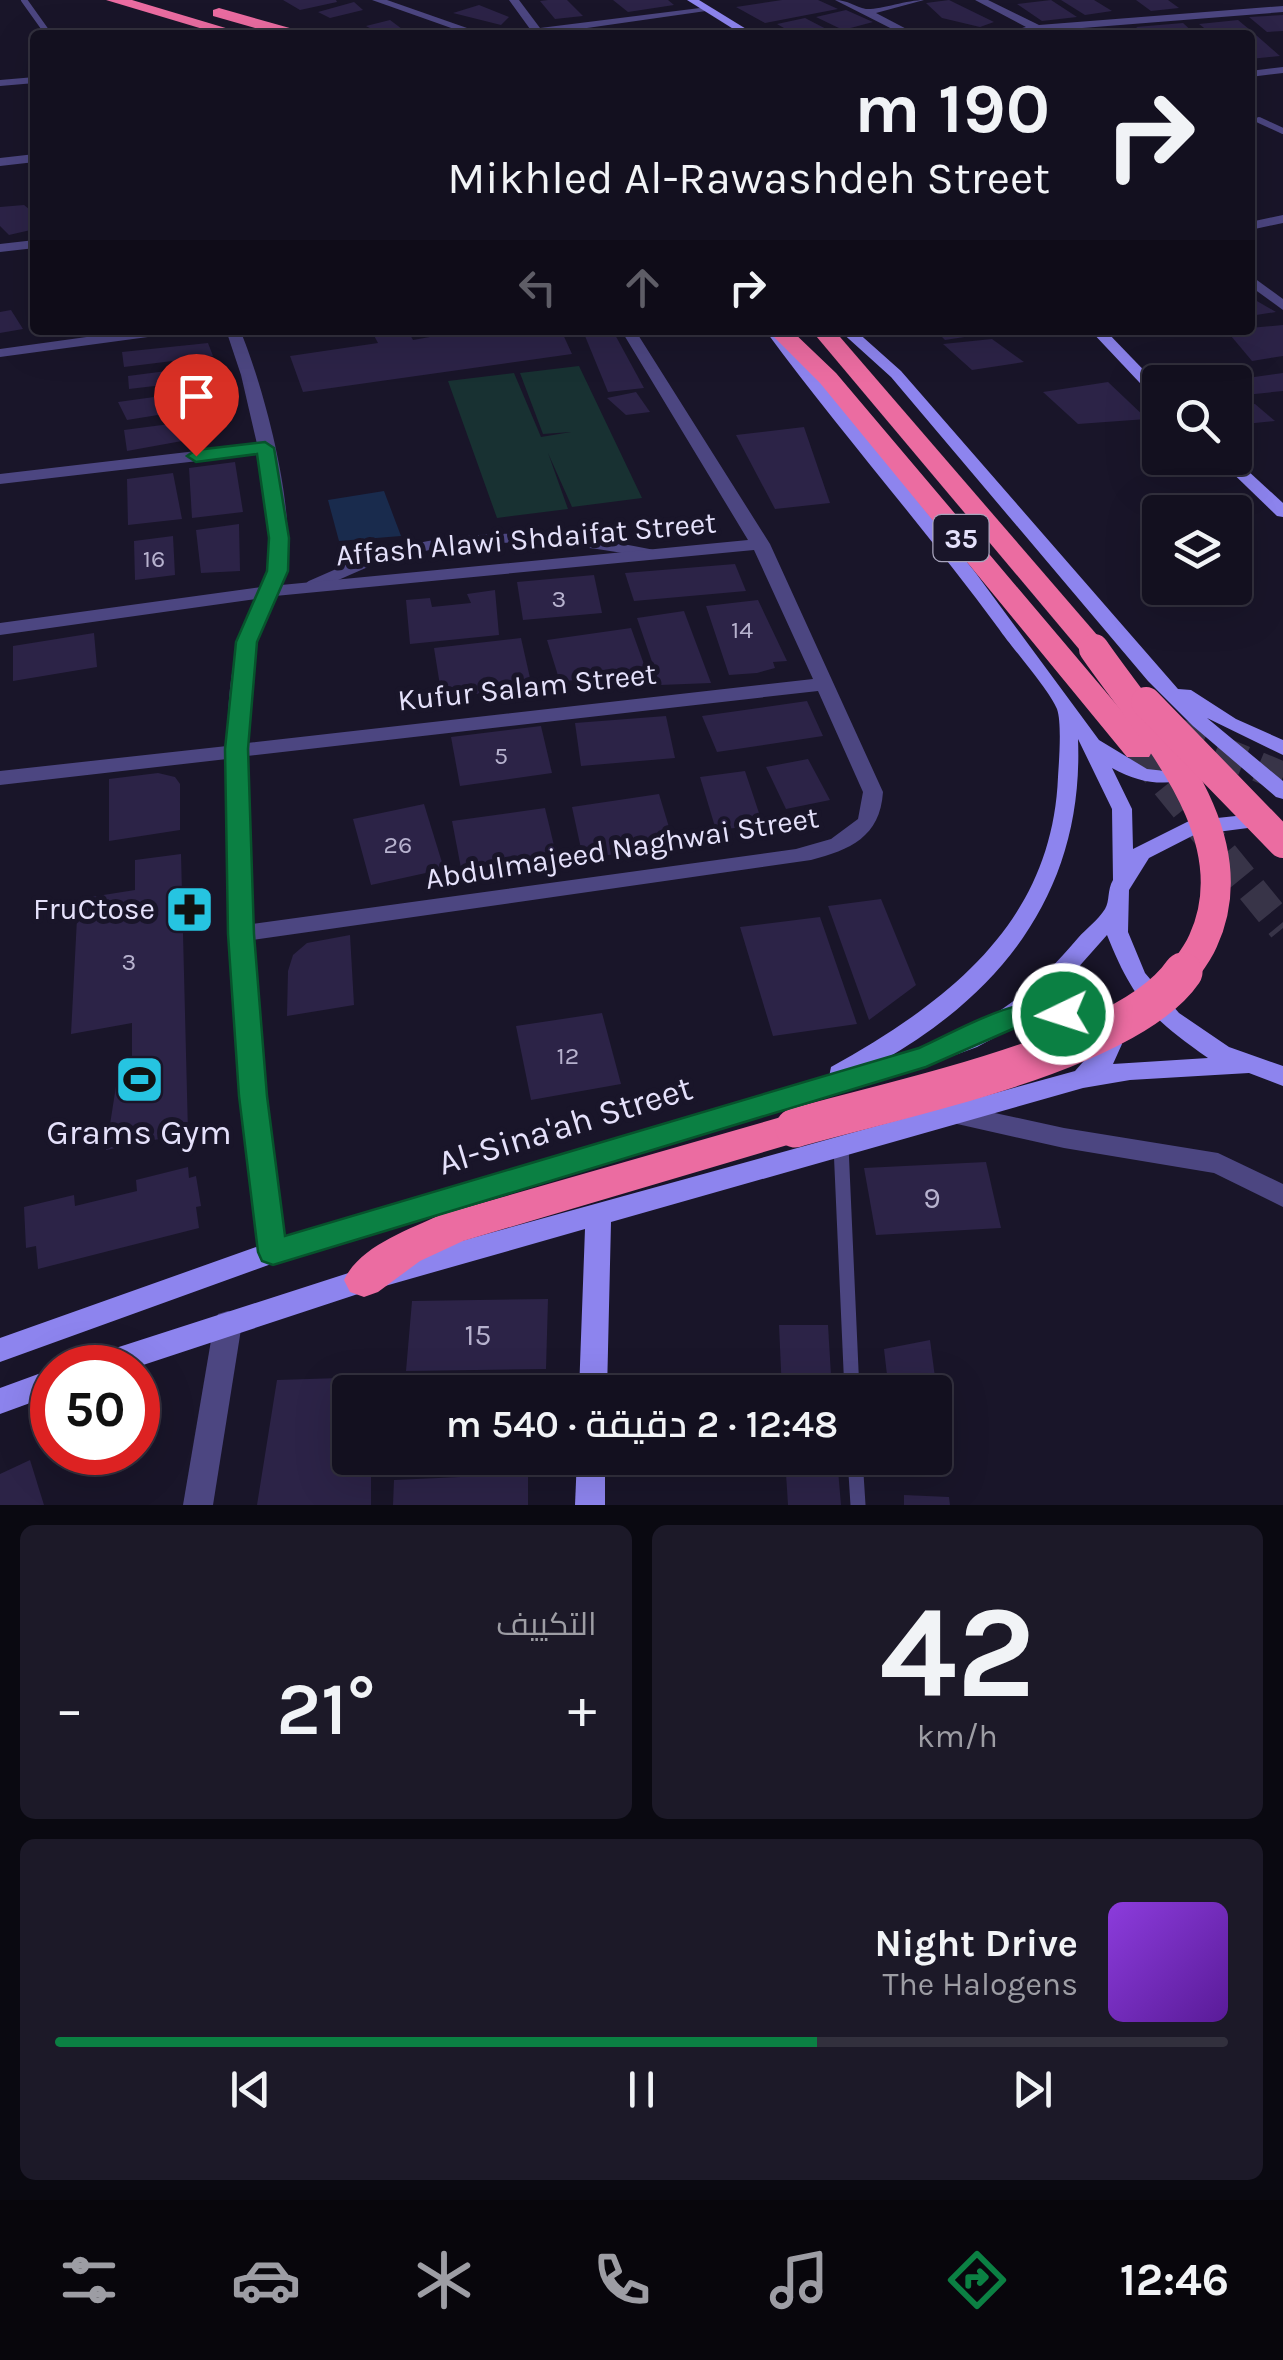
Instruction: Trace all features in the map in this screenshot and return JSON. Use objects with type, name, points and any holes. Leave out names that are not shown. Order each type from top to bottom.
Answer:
[{"type":"highway","points":[[114,0],[220,30]]},
{"type":"highway","points":[[172,0],[280,30]]},
{"type":"highway","name":"35","points":[[781,335],[828,378],[1086,697],[1138,750]]},
{"type":"highway","name":"35","points":[[826,335],[1094,649],[1283,843]]},
{"type":"highway","points":[[364,1280],[406,1249],[454,1226],[800,1110],[1010,1068],[1084,1042],[1122,1024],[1151,1004],[1194,954],[1208,928],[1214,904],[1215,856],[1210,836],[1160,748],[1094,649]]},
{"type":"main road","points":[[692,0],[742,30]]},
{"type":"main road","points":[[852,335],[896,374],[1155,677],[1283,792]]},
{"type":"main road","points":[[1088,335],[1121,358]]},
{"type":"main road","points":[[1101,335],[1142,378]]},
{"type":"main road","points":[[1243,475],[1283,512]]},
{"type":"main road","points":[[1155,677],[1229,723],[1283,748]]},
{"type":"main road","points":[[1086,697],[1088,738],[1122,809],[1123,879],[1114,913],[1121,955],[1146,997],[1190,1035],[1279,1078]]},
{"type":"main road","points":[[800,1110],[947,1008],[992,966],[1026,923],[1045,885],[1064,823],[1068,780],[1086,697]]},
{"type":"main road","points":[[1088,738],[1111,758],[1144,777],[1165,780],[1193,772],[1204,765],[1208,752],[1202,733],[1178,701]]},
{"type":"main road","points":[[1123,879],[1151,848],[1178,833],[1228,821],[1283,822]]},
{"type":"main road","name":"Al-Sina'ah Street","points":[[0,1350],[273,1252],[800,1110],[1014,1017],[1054,981],[1114,913]]},
{"type":"main road","points":[[1014,1017],[1078,1015],[1102,1029],[1110,1044],[1107,1055],[1083,1078]]},
{"type":"main road","points":[[160,1346],[364,1280],[1083,1078],[1130,1071],[1246,1065]]},
{"type":"main road","points":[[594,1375],[598,1215]]},
{"type":"main road","points":[[0,1401],[30,1390]]},
{"type":"main road","points":[[590,1505],[591,1475]]},
{"type":"street","points":[[378,0],[467,30]]},
{"type":"street","points":[[514,0],[536,30]]},
{"type":"street","points":[[840,0],[903,30]]},
{"type":"street","points":[[866,12],[919,0]]},
{"type":"street","points":[[980,0],[1041,30]]},
{"type":"street","points":[[1226,0],[1242,12]]},
{"type":"street","points":[[1132,9],[1145,18]]},
{"type":"street","points":[[1023,30],[1283,9]]},
{"type":"street","points":[[553,30],[708,10]]},
{"type":"street","points":[[1255,73],[1283,70]]},
{"type":"street","points":[[0,83],[30,81]]},
{"type":"street","points":[[1,159],[30,158]]},
{"type":"street","points":[[1255,225],[1283,219]]},
{"type":"street","points":[[0,248],[30,245]]},
{"type":"street","points":[[1255,283],[1283,306]]},
{"type":"street","points":[[0,352],[131,335]]},
{"type":"street","points":[[235,335],[244,355],[265,448],[281,556],[247,642],[237,749],[241,934],[253,1096],[273,1252]]},
{"type":"street","name":"Abdulmajeed Naghwai Street","points":[[241,934],[830,849],[864,830],[874,812],[873,792],[760,544],[631,335]]},
{"type":"street","points":[[0,479],[265,448]]},
{"type":"street","name":"Affash Alawi Shdaifat Street","points":[[0,629],[311,586],[760,544]]},
{"type":"street","name":"Kufur Salam Street","points":[[0,778],[824,684]]},
{"type":"street","points":[[952,1114],[1064,1138],[1204,1159],[1249,1176],[1283,1196]]},
{"type":"street","points":[[198,1505],[228,1323]]},
{"type":"lane","points":[[24,0],[45,30]]},
{"type":"lane","points":[[1260,120],[1283,132]]},
{"type":"lane","points":[[311,586],[359,562],[496,535],[591,540],[651,554]]},
{"type":"lane","points":[[841,1146],[851,1375]]},
{"type":"lane","points":[[856,1475],[858,1505]]},
{"type":"green space","points":[[579,366],[642,498],[572,507],[548,453],[568,509],[497,518],[448,381],[514,373],[541,437],[571,432],[543,434],[520,373]]},
{"type":"water","points":[[384,491],[401,536],[339,541],[328,500]]},
{"type":"building","points":[[283,0],[336,0],[337,2],[300,10]]},
{"type":"building","points":[[567,0],[583,16],[555,19],[540,1]]},
{"type":"building","points":[[613,0],[668,0],[674,5],[628,12]]},
{"type":"building","points":[[782,0],[818,0],[838,9],[765,23],[736,7]]},
{"type":"building","points":[[949,0],[994,22],[980,27],[942,18],[926,3]]},
{"type":"building","points":[[1051,0],[1077,17],[1042,21],[1017,4]]},
{"type":"building","points":[[1061,0],[1094,0],[1112,11],[1085,15]]},
{"type":"building","points":[[1136,0],[1168,0],[1179,8],[1151,11]]},
{"type":"building","points":[[354,2],[363,10],[330,18],[318,12]]},
{"type":"building","points":[[479,5],[509,17],[501,25],[453,13]]},
{"type":"building","points":[[846,10],[873,22],[843,30],[816,17]]},
{"type":"building","points":[[1283,15],[1283,31],[1267,32],[1249,17]]},
{"type":"building","points":[[805,18],[828,30],[787,30],[777,24]]},
{"type":"building","points":[[390,20],[402,29],[373,30],[366,26]]},
{"type":"building","points":[[1238,20],[1250,30],[1207,30],[1199,24]]},
{"type":"building","points":[[1183,23],[1191,30],[1140,30],[1136,27]]},
{"type":"building","points":[[1255,35],[1280,56],[1255,58]]},
{"type":"building","points":[[24,205],[30,210],[30,230],[9,235],[0,226],[0,207]]},
{"type":"building","points":[[1255,300],[1276,312],[1255,315]]},
{"type":"building","points":[[11,310],[23,329],[0,333],[0,312]]},
{"type":"building","points":[[1283,325],[1283,356],[1252,361],[1230,335],[1255,335],[1255,327]]},
{"type":"building","points":[[374,335],[410,335],[413,340],[441,335],[563,335],[572,354],[303,392],[290,356],[378,343]]},
{"type":"building","points":[[615,335],[644,388],[608,392],[585,336]]},
{"type":"building","points":[[940,335],[978,335],[945,340]]},
{"type":"building","points":[[992,339],[1024,362],[972,370],[943,344]]},
{"type":"building","points":[[208,343],[213,356],[124,367],[122,352]]},
{"type":"building","points":[[213,365],[214,379],[129,389],[128,376]]},
{"type":"building","points":[[1283,373],[1283,391],[1252,394],[1252,377]]},
{"type":"building","points":[[1108,382],[1142,414],[1142,419],[1078,424],[1043,392]]},
{"type":"building","points":[[636,392],[650,412],[626,415],[607,398]]},
{"type":"building","points":[[183,393],[189,410],[127,420],[118,402]]},
{"type":"building","points":[[1255,404],[1275,421],[1252,423]]},
{"type":"building","points":[[208,419],[215,435],[127,451],[124,430]]},
{"type":"building","points":[[804,427],[830,503],[775,509],[736,435]]},
{"type":"building","points":[[235,462],[243,512],[192,518],[189,468]]},
{"type":"building","points":[[173,473],[182,519],[128,525],[127,479]]},
{"type":"building","points":[[239,524],[240,571],[201,573],[196,530]]},
{"type":"building","points":[[173,536],[175,575],[135,580],[134,541]]},
{"type":"building","points":[[735,564],[746,591],[634,601],[625,573]]},
{"type":"building","points":[[594,575],[602,613],[523,620],[517,582]]},
{"type":"building","points":[[495,590],[499,635],[410,644],[406,600],[430,598],[432,607],[471,603],[467,594]]},
{"type":"building","points":[[758,600],[787,661],[773,662],[775,668],[757,673],[729,675],[706,606]]},
{"type":"building","points":[[684,611],[711,683],[660,685],[637,618]]},
{"type":"building","points":[[631,628],[646,670],[560,682],[547,640]]},
{"type":"building","points":[[94,633],[97,667],[13,681],[13,646]]},
{"type":"building","points":[[521,638],[532,687],[442,698],[434,648]]},
{"type":"building","points":[[807,701],[823,736],[717,752],[702,716]]},
{"type":"building","points":[[666,716],[675,758],[581,766],[575,723]]},
{"type":"building","points":[[541,726],[552,773],[460,786],[451,737]]},
{"type":"building","points":[[808,759],[830,800],[786,809],[766,767]]},
{"type":"building","points":[[745,771],[763,825],[716,830],[700,777]]},
{"type":"building","points":[[158,773],[175,777],[180,784],[180,830],[109,841],[109,779]]},
{"type":"building","points":[[659,794],[675,847],[583,858],[572,807]]},
{"type":"building","points":[[424,804],[444,869],[371,885],[353,819]]},
{"type":"building","points":[[545,808],[556,854],[461,868],[452,821]]},
{"type":"building","points":[[181,854],[188,1133],[106,1150],[119,1067],[132,1065],[132,1023],[71,1034],[78,899],[135,890],[135,860]]},
{"type":"building","points":[[881,899],[916,985],[869,1020],[828,906]]},
{"type":"building","points":[[820,917],[857,1024],[773,1036],[740,927]]},
{"type":"building","points":[[350,935],[354,1005],[287,1016],[288,971],[293,955],[307,943]]},
{"type":"building","points":[[602,1013],[621,1084],[531,1100],[516,1026]]},
{"type":"building","points":[[986,1162],[1001,1228],[876,1235],[864,1168]]},
{"type":"building","points":[[188,1167],[189,1178],[196,1176],[201,1206],[196,1207],[199,1228],[38,1269],[36,1246],[26,1248],[24,1207],[74,1195],[75,1206],[137,1191],[136,1180]]},
{"type":"building","points":[[548,1299],[546,1369],[406,1371],[412,1301]]},
{"type":"building","points":[[779,1325],[828,1325],[831,1375],[781,1375]]},
{"type":"building","points":[[930,1340],[935,1375],[887,1375],[884,1349]]},
{"type":"building","points":[[332,1378],[332,1475],[371,1475],[371,1505],[257,1505],[277,1380]]},
{"type":"building","points":[[30,1460],[30,1475],[35,1475],[44,1505],[0,1505],[0,1474]]},
{"type":"building","points":[[528,1475],[528,1505],[393,1505],[394,1480]]},
{"type":"building","points":[[786,1475],[838,1475],[841,1505],[788,1505]]},
{"type":"building","points":[[904,1495],[949,1497],[950,1505],[904,1505]]},
{"type":"tunnel","points":[[1175,732],[1283,777]]},
{"type":"tunnel","points":[[1138,750],[1283,928]]},
{"type":"place","name":"FruCtose","points":[[190,909]]},
{"type":"place","name":"Grams Gym","points":[[139,1080]]},
{"type":"route","points":[[196,456],[265,448],[281,556],[247,642],[237,749],[241,934],[253,1096],[273,1252],[926,1057],[1014,1017],[1063,1014]]}]
